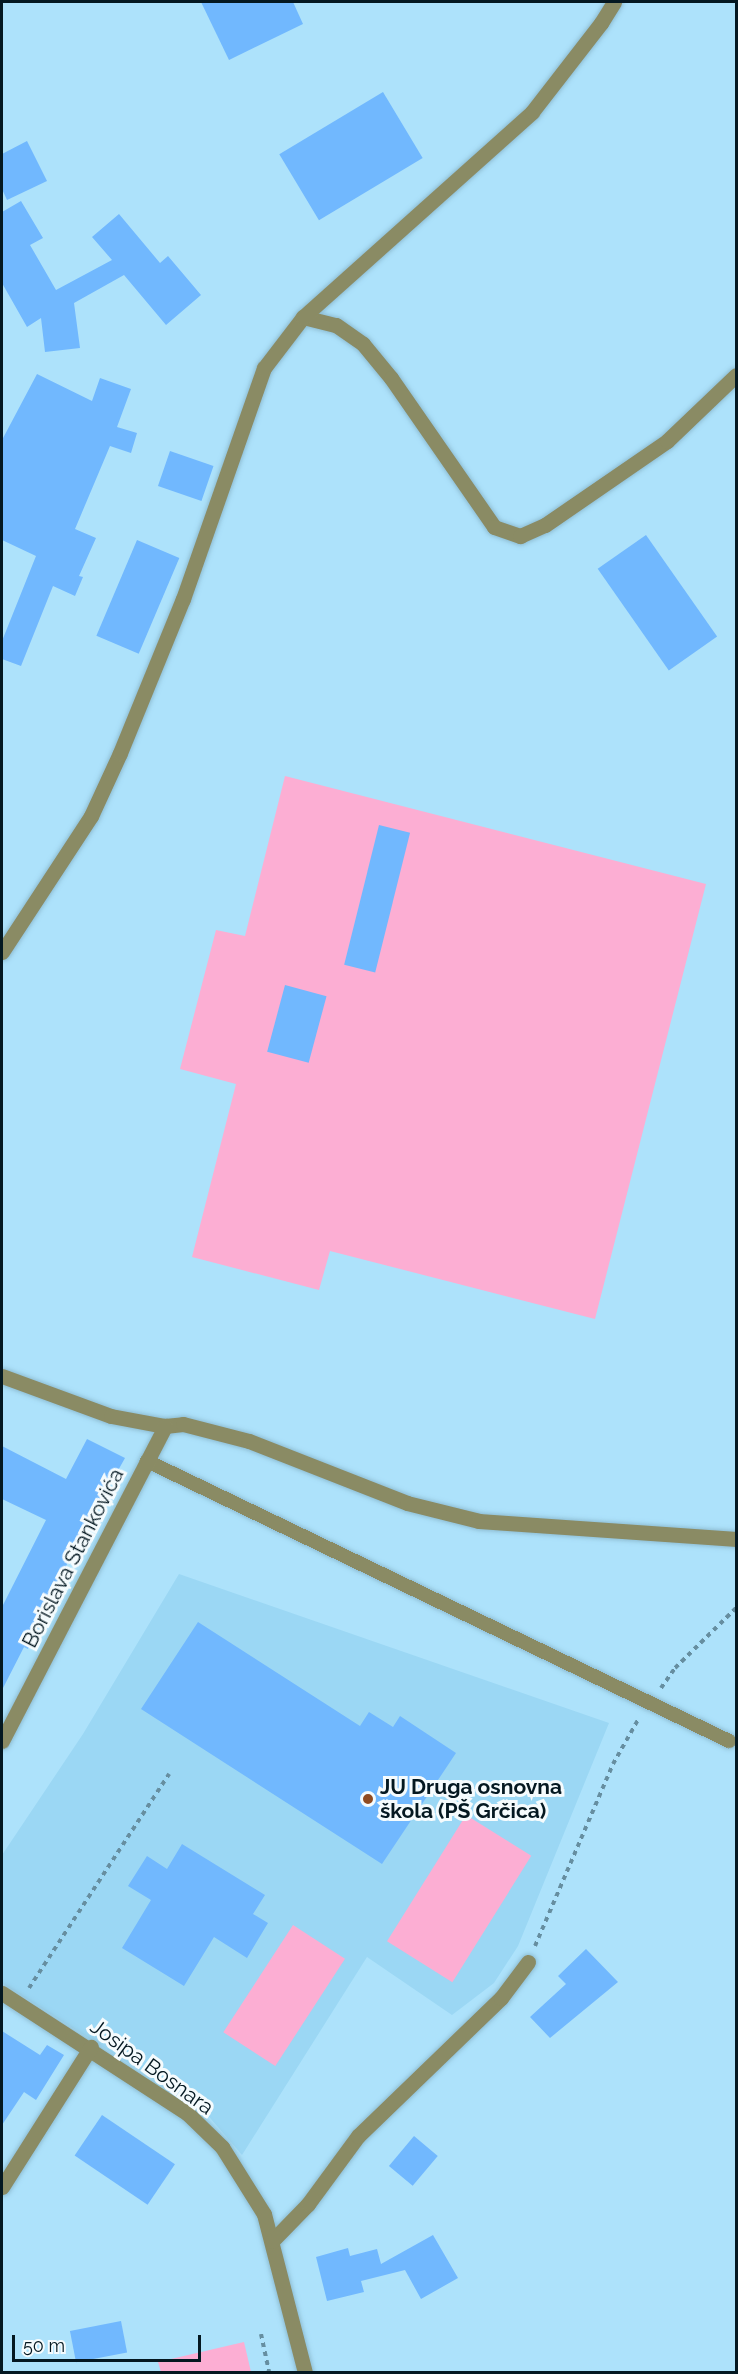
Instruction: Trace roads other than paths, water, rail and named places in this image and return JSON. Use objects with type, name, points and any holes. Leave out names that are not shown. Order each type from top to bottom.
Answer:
[{"type":"street","points":[[2,952],[91,816],[120,753],[183,599],[264,368],[303,317],[532,112],[601,23],[614,2]]},
{"type":"street","points":[[303,317],[336,325],[363,344],[391,378],[494,528],[520,536],[545,525],[668,441],[736,375]]},
{"type":"street","points":[[2,1376],[111,1416],[165,1426],[183,1424],[249,1441],[407,1503],[479,1521],[736,1539]]},
{"type":"street","name":"Borislava Stankovića","points":[[2,1741],[165,1426]]},
{"type":"street","points":[[272,2241],[308,2204],[358,2136],[501,1998],[528,1962]]},
{"type":"street","name":"Josipa Bosnara","points":[[2,1993],[91,2047],[187,2113],[222,2147],[264,2214],[305,2373]]},
{"type":"street","points":[[2,2187],[91,2047]]},
{"type":"lane","points":[[147,1461],[729,1741]]},
{"type":"place","name":"JU Druga osnovna škola (PŠ Grčica)","points":[[368,1799]]}]
